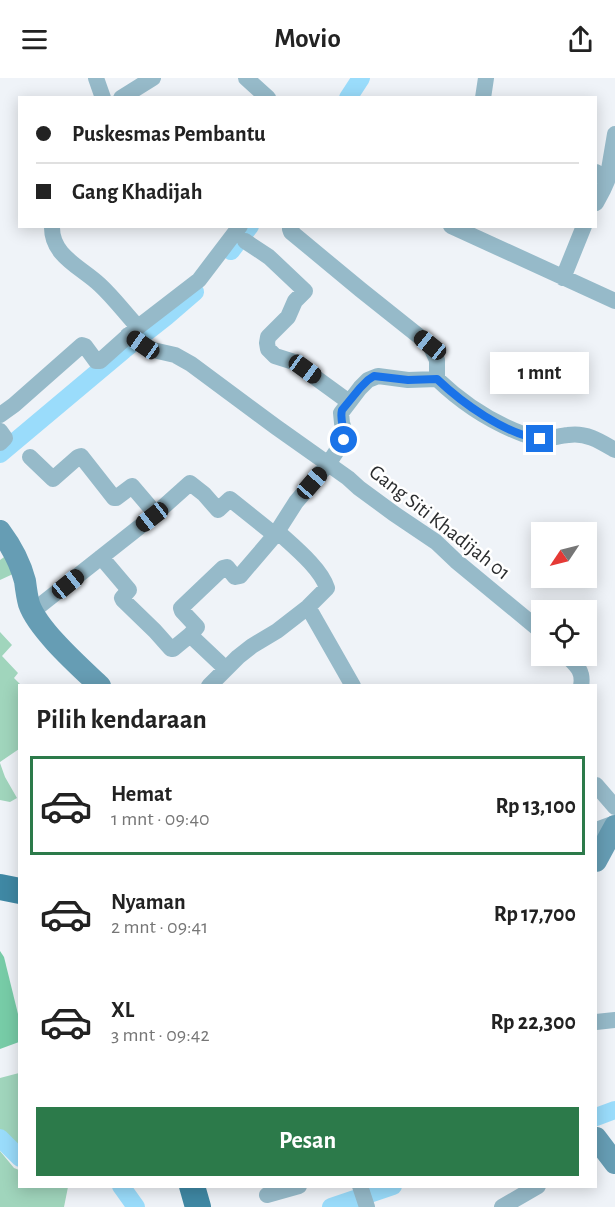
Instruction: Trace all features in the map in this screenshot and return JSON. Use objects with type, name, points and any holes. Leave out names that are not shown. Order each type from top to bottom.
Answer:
[{"type":"main road","points":[[0,886],[18,890]]},
{"type":"main road","points":[[193,1188],[198,1207]]},
{"type":"street","points":[[96,78],[102,96]]},
{"type":"street","points":[[124,96],[153,78]]},
{"type":"street","points":[[246,78],[266,96]]},
{"type":"street","points":[[483,96],[486,78]]},
{"type":"street","points":[[597,201],[603,190],[601,176],[615,134]]},
{"type":"street","points":[[52,228],[52,238],[60,251],[100,285],[135,335]]},
{"type":"street","points":[[291,228],[291,232],[430,345],[437,360],[437,379]]},
{"type":"street","points":[[456,228],[564,273],[615,301]]},
{"type":"street","points":[[564,273],[583,228]]},
{"type":"street","points":[[0,415],[15,405],[82,345],[98,361],[135,335],[199,280],[243,234],[305,291],[295,301],[288,317],[268,337],[268,349],[274,356],[294,362],[349,402]]},
{"type":"street","name":"Gang Siti Khadijah 01","points":[[135,335],[153,350],[174,355],[191,364],[393,513],[436,542],[531,623]]},
{"type":"street","points":[[101,557],[129,590],[122,598],[123,600],[173,650],[197,627],[182,611],[182,606],[223,568],[227,567],[235,577],[240,576],[276,533],[296,502],[328,464],[344,440],[342,410],[374,376],[408,380],[437,379],[453,394],[509,429],[540,439],[582,435],[592,437],[615,450]]},
{"type":"street","points":[[0,431],[5,438],[0,443]]},
{"type":"street","points":[[30,457],[53,479],[81,456],[114,498],[132,486],[155,513]]},
{"type":"street","points":[[33,611],[190,483],[218,510],[229,499],[276,533],[316,570],[327,588],[308,607],[277,631],[252,646],[213,684]]},
{"type":"street","points":[[0,531],[15,551],[30,605],[41,624],[98,684]]},
{"type":"street","points":[[308,607],[352,684]]},
{"type":"street","points":[[190,635],[226,669]]},
{"type":"street","points":[[577,666],[582,673],[581,684]]},
{"type":"street","points":[[597,786],[615,807]]},
{"type":"street","points":[[597,830],[615,824]]},
{"type":"street","points":[[597,859],[615,824]]},
{"type":"street","points":[[597,1022],[615,1020]]},
{"type":"street","points":[[597,1139],[615,1163]]},
{"type":"street","points":[[267,1196],[293,1188]]},
{"type":"street","points":[[502,1207],[535,1188]]},
{"type":"street","points":[[361,1189],[368,1207]]},
{"type":"green space","points":[[7,555],[13,574],[0,580],[0,560]]},
{"type":"green space","points":[[0,632],[12,645],[2,656],[18,673],[14,678],[20,684],[18,684],[18,750],[0,762]]},
{"type":"green space","points":[[0,763],[17,798],[10,802],[0,800]]},
{"type":"green space","points":[[0,951],[4,957],[18,1014],[18,1042],[0,1049]]},
{"type":"green space","points":[[18,1074],[18,1148],[0,1130],[0,1078]]},
{"type":"green space","points":[[0,1151],[18,1170],[18,1188],[68,1188],[64,1207],[0,1207]]},
{"type":"waterway","points":[[349,96],[361,78]]},
{"type":"waterway","points":[[231,251],[248,228]]},
{"type":"waterway","points":[[0,454],[195,292]]},
{"type":"waterway","points":[[597,1117],[615,1110]]},
{"type":"waterway","points":[[0,1138],[18,1156]]},
{"type":"waterway","points":[[122,1188],[136,1207]]},
{"type":"waterway","points":[[331,1207],[387,1188]]},
{"type":"route","points":[[344,440],[342,410],[368,380],[378,376],[408,380],[437,379],[453,394],[478,411],[509,429],[540,439]]}]
